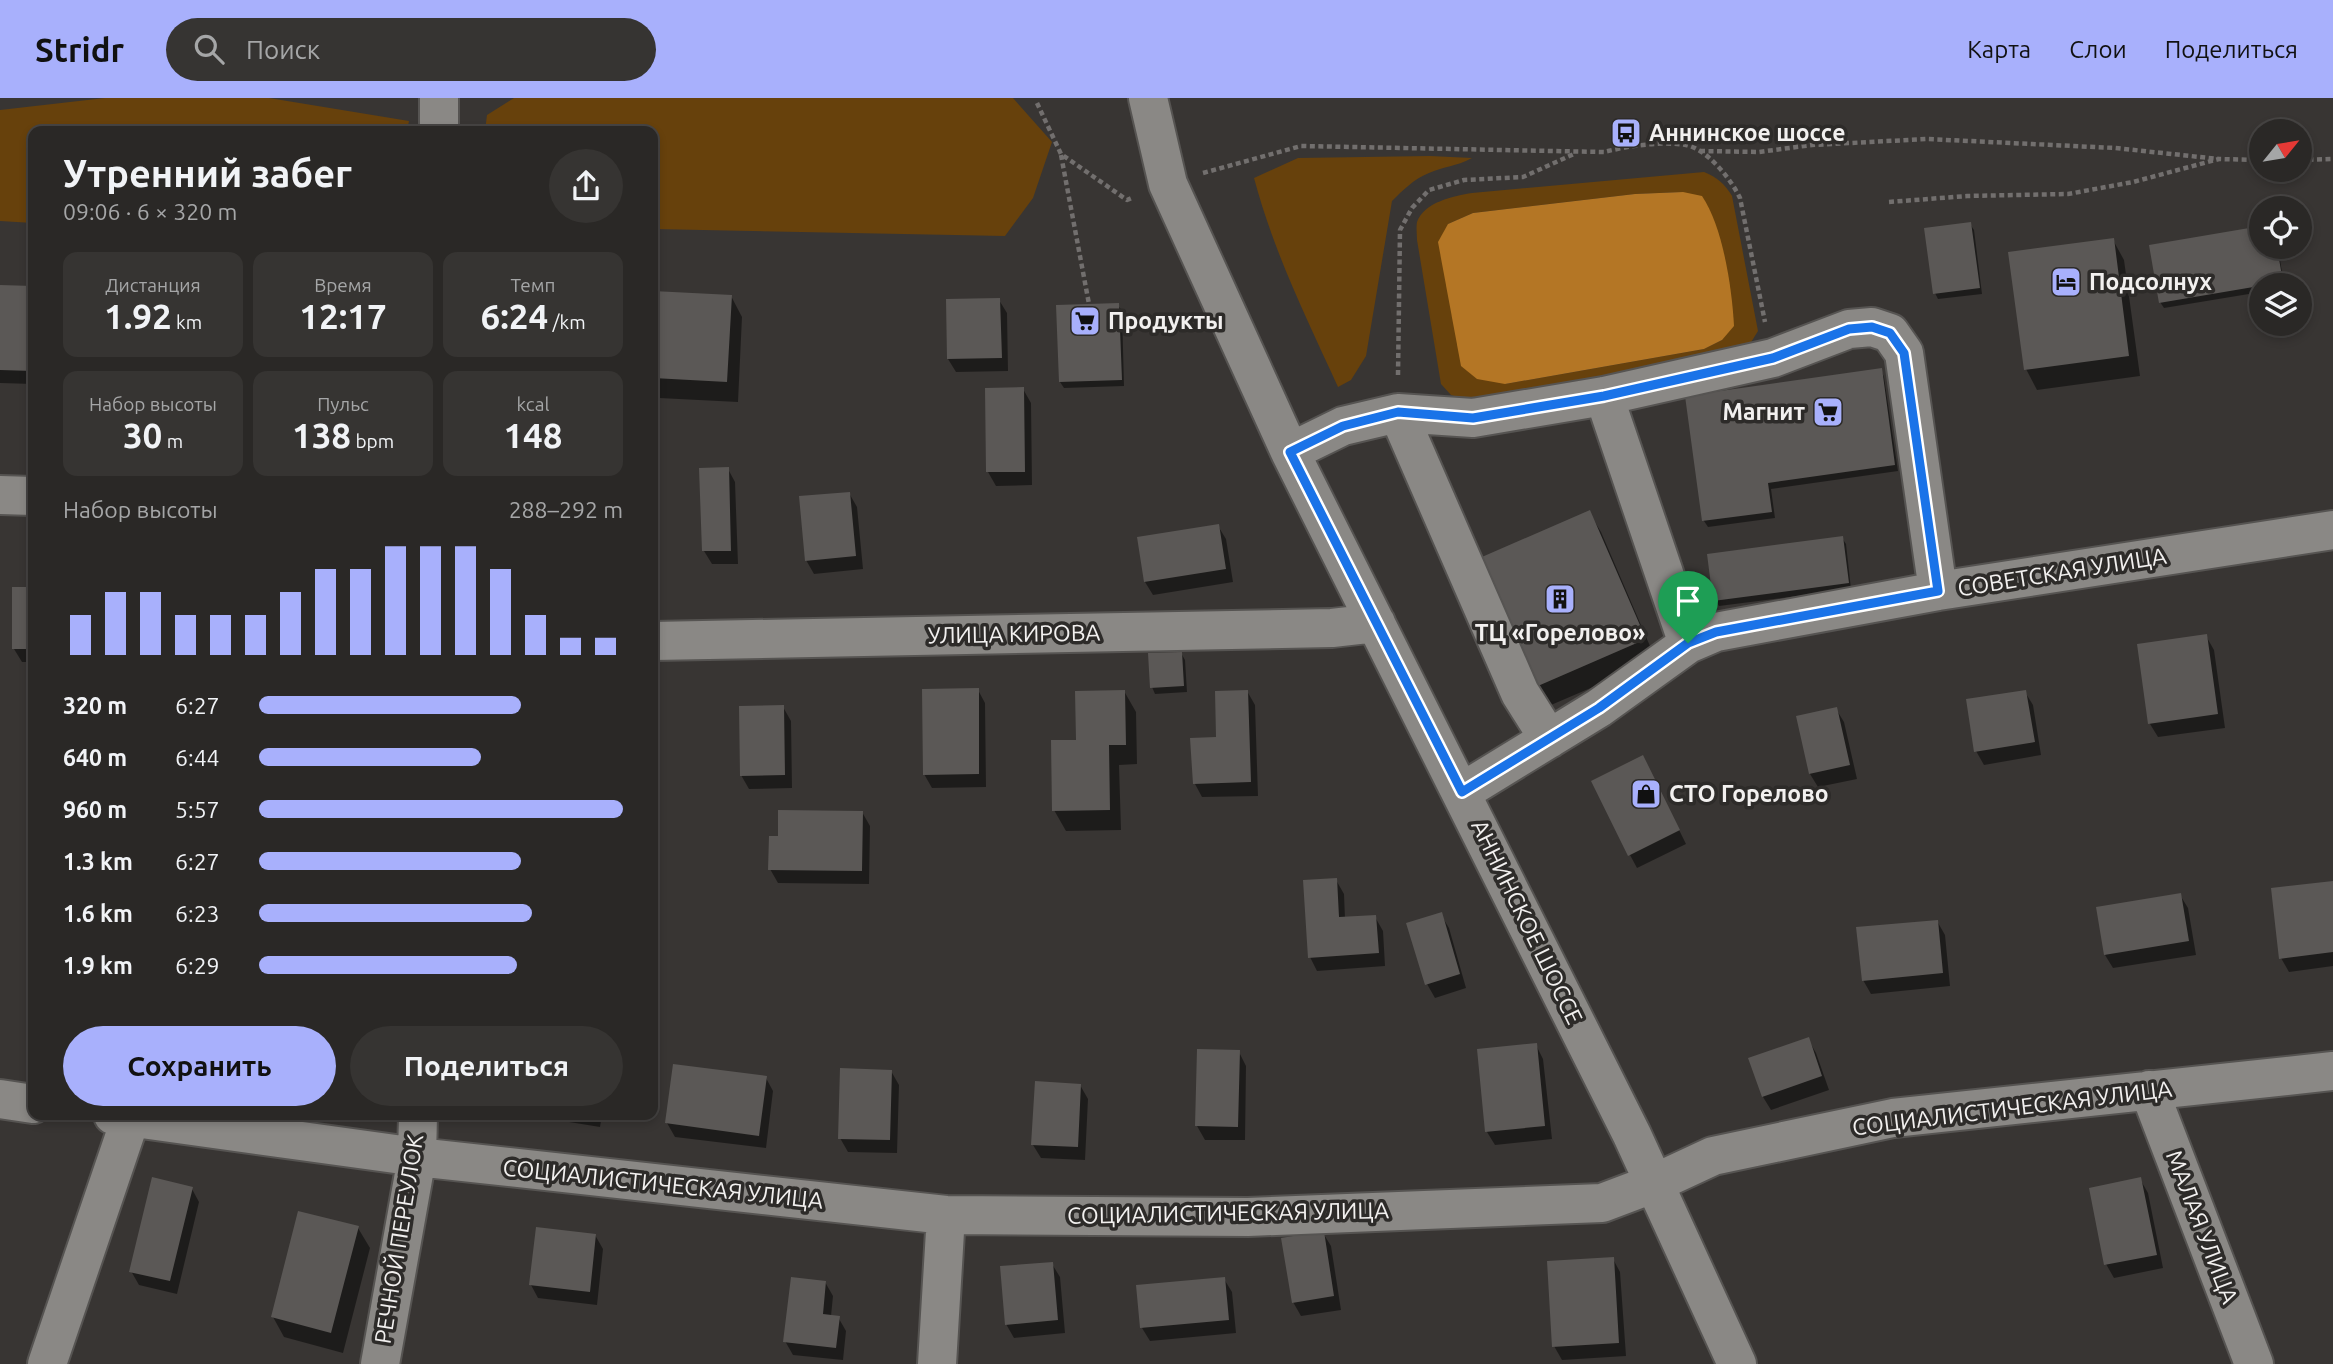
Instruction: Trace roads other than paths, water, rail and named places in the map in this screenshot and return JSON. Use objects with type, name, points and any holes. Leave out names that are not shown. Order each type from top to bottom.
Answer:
[{"type":"street","points":[[439,98],[439,126]]},
{"type":"street","name":"АННИНСКОЕ ШОССЕ","points":[[1148,98],[1168,184],[1290,452],[1656,1183],[1737,1364]]},
{"type":"street","points":[[1290,452],[1343,426],[1398,412],[1473,418],[1604,396],[1773,358],[1849,329],[1872,327],[1890,333],[1904,353],[1938,591]]},
{"type":"street","points":[[1604,396],[1688,643]]},
{"type":"street","points":[[1398,412],[1520,693],[1549,739]]},
{"type":"street","points":[[0,495],[28,496]]},
{"type":"street","name":"СОВЕТСКАЯ УЛИЦА","points":[[1462,792],[1599,708],[1688,643],[1716,632],[1938,591],[2333,530]]},
{"type":"street","name":"УЛИЦА КИРОВА","points":[[658,641],[1318,628],[1376,624]]},
{"type":"street","name":"СОЦИАЛИСТИЧЕСКАЯ УЛИЦА","points":[[151,1120],[417,1157],[946,1215],[1248,1217],[1602,1203],[1656,1183],[1713,1156],[1893,1118],[2333,1071]]},
{"type":"street","name":"МАЛАЯ УЛИЦА","points":[[2149,1090],[2254,1364]]},
{"type":"street","points":[[0,1099],[28,1103]]},
{"type":"street","points":[[47,1364],[121,1120]]},
{"type":"street","name":"РЕЧНОЙ ПЕРЕУЛОК","points":[[380,1364],[417,1157],[418,1120]]},
{"type":"street","points":[[937,1364],[946,1215]]},
{"type":"place","name":"Аннинское шоссе","points":[[1626,133]]},
{"type":"place","name":"Подсолнух","points":[[2066,282]]},
{"type":"place","name":"Продукты","points":[[1085,321]]},
{"type":"place","name":"Магнит","points":[[1828,412]]},
{"type":"place","name":"ТЦ «Горелово»","points":[[1560,599]]},
{"type":"place","name":"СТО Горелово","points":[[1646,794]]}]
